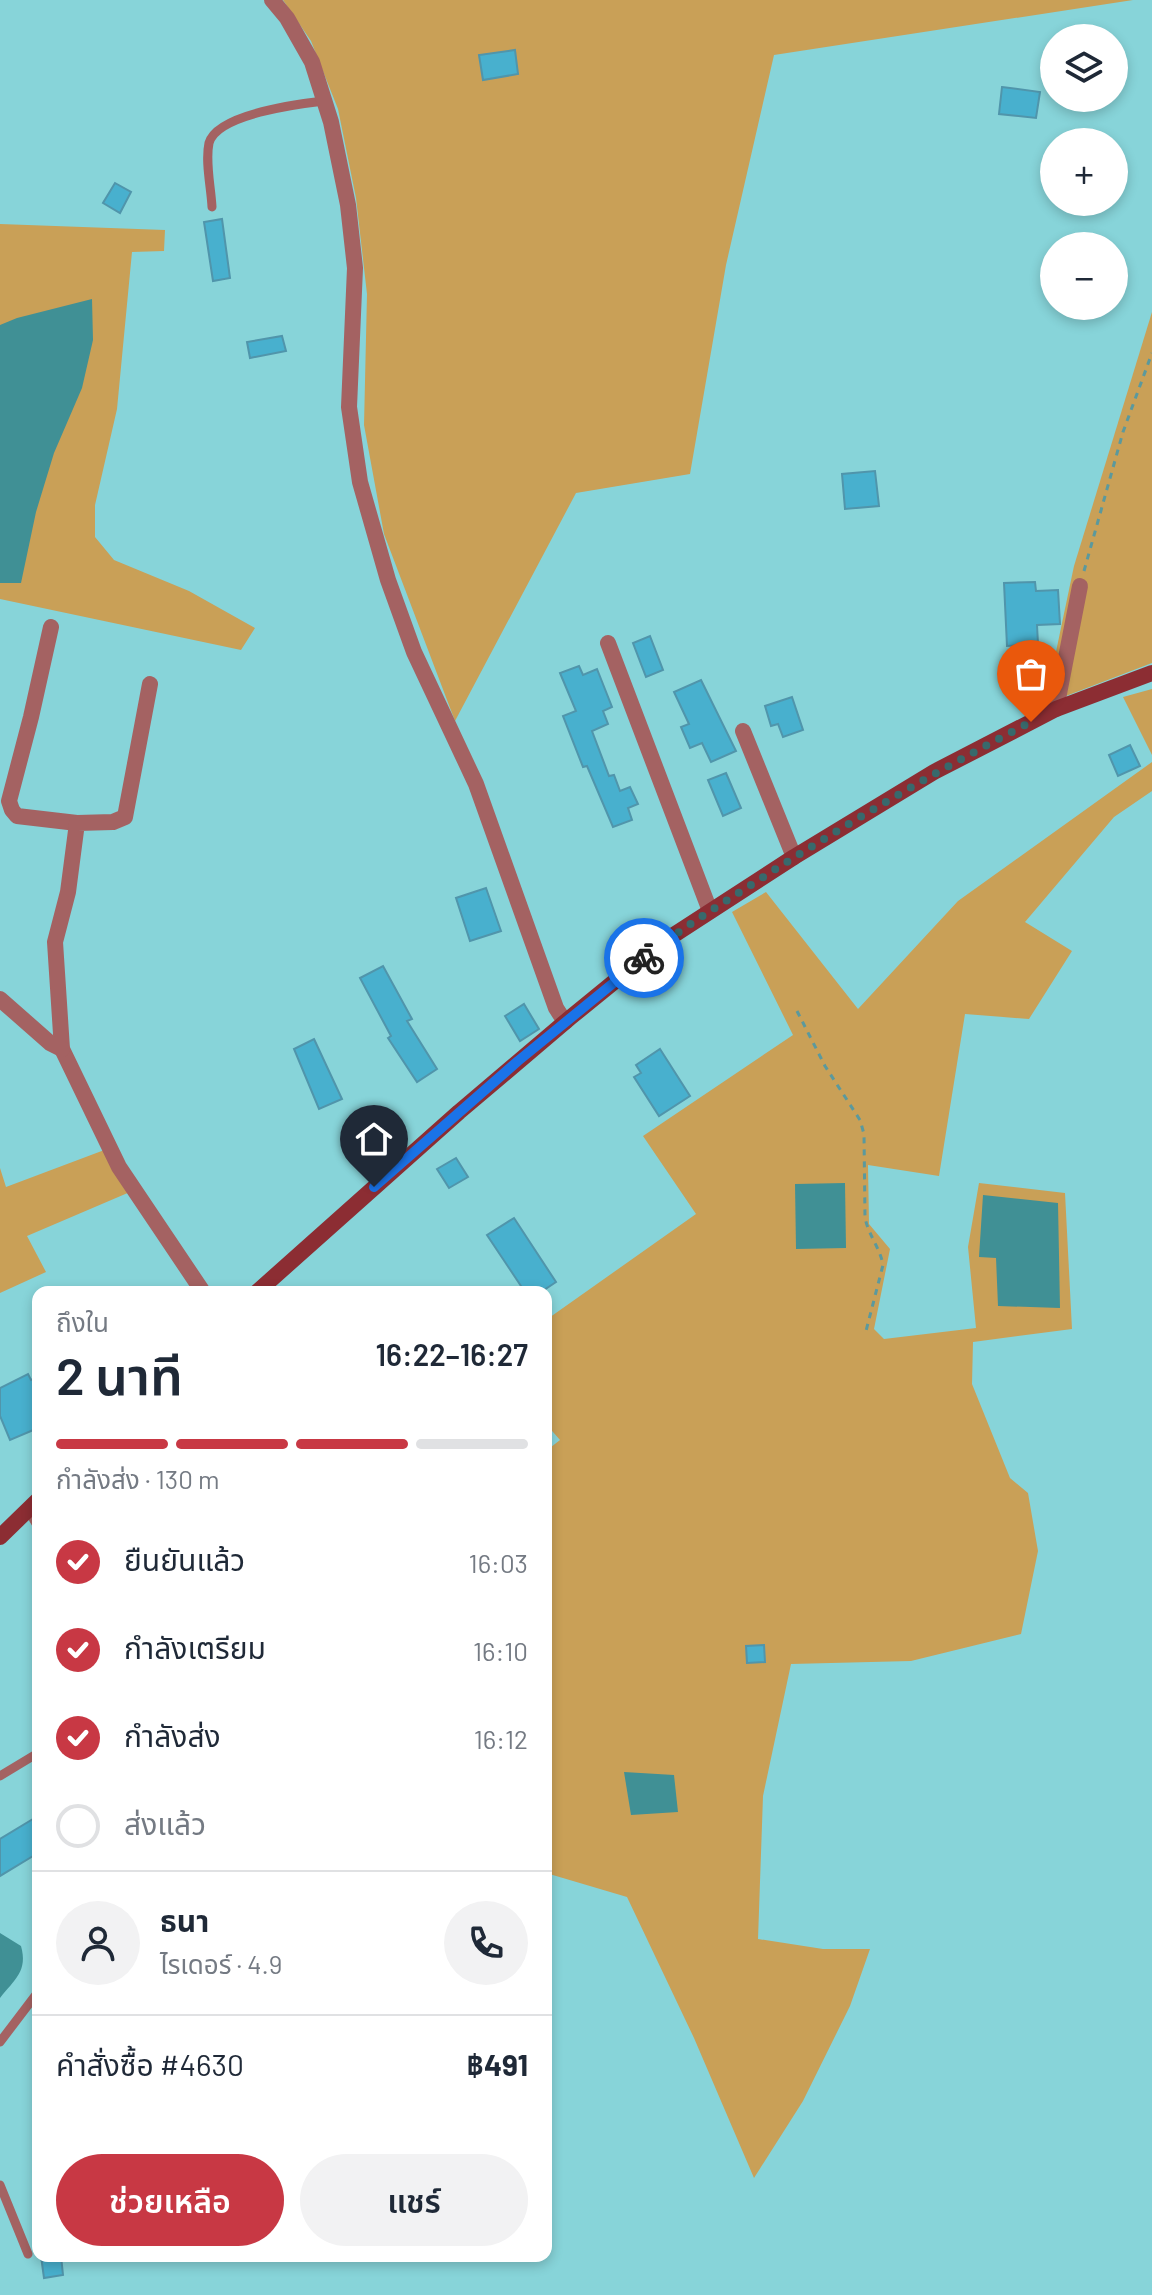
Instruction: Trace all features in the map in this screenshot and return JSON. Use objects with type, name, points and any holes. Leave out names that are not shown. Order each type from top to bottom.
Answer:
[{"type":"street","points":[[272,0],[287,18],[312,62],[348,205],[355,268],[349,407],[360,482],[388,580],[414,652],[476,784],[556,1008],[565,1022]]},
{"type":"street","points":[[1056,709],[1080,586]]},
{"type":"street","points":[[51,627],[9,801],[17,816],[77,823],[113,822],[125,817],[150,684]]},
{"type":"street","points":[[608,643],[710,911]]},
{"type":"street","points":[[264,1286],[440,1128],[663,942],[934,772],[1056,709],[1152,673]]},
{"type":"street","points":[[743,731],[794,857]]},
{"type":"street","points":[[77,823],[68,892],[55,942],[62,1049],[119,1167],[199,1286]]},
{"type":"street","points":[[0,999],[50,1043],[62,1049]]},
{"type":"street","points":[[0,1537],[32,1506]]},
{"type":"lane","points":[[212,207],[208,146],[213,133],[225,125],[290,104],[324,101]]},
{"type":"lane","points":[[0,1776],[32,1757]]},
{"type":"lane","points":[[0,2042],[32,2000]]},
{"type":"lane","points":[[0,2185],[28,2254]]},
{"type":"path","points":[[1080,586],[1123,432],[1152,353]]},
{"type":"path","points":[[797,1011],[825,1066],[860,1120],[864,1134],[865,1218],[868,1232],[882,1255],[883,1265],[866,1331]]},
{"type":"shaded area","points":[[283,0],[1133,0],[774,55],[726,265],[690,474],[576,493],[455,721],[384,534],[364,425],[367,294],[356,198],[338,109],[311,41]]},
{"type":"shaded area","points":[[0,224],[165,230],[164,251],[132,252],[117,409],[95,505],[95,537],[114,560],[189,591],[255,628],[241,650],[0,599]]},
{"type":"shaded area","points":[[1152,312],[1152,663],[1045,704],[1074,566]]},
{"type":"shaded area","points":[[1152,689],[1152,755],[1123,697]]},
{"type":"shaded area","points":[[1152,762],[1152,791],[1114,817],[1025,922],[1072,951],[1029,1019],[965,1014],[939,1176],[868,1165],[869,1224],[890,1249],[874,1329],[884,1339],[976,1328],[968,1247],[979,1183],[1065,1193],[1072,1329],[973,1342],[972,1384],[1010,1478],[1028,1493],[1038,1551],[1021,1634],[911,1661],[791,1664],[763,1796],[758,1939],[823,1949],[870,1949],[850,2006],[803,2101],[754,2178],[694,2038],[627,1897],[552,1875],[552,1446],[560,1440],[552,1431],[552,1316],[696,1214],[643,1136],[793,1035],[732,912],[766,892],[858,1009],[958,901]]},
{"type":"shaded area","points":[[107,1149],[130,1192],[27,1236],[46,1272],[0,1293],[0,1168],[6,1187]]},
{"type":"water","points":[[92,299],[93,340],[82,388],[54,453],[36,512],[21,583],[0,583],[0,325]]},
{"type":"water","points":[[845,1183],[846,1248],[796,1249],[795,1184]]},
{"type":"water","points":[[983,1195],[1058,1203],[1060,1308],[998,1306],[996,1258],[979,1257]]},
{"type":"water","points":[[624,1772],[674,1775],[678,1812],[631,1815]]},
{"type":"water","points":[[0,1933],[21,1946],[23,1962],[19,1974],[0,1998]]},
{"type":"building","points":[[515,50],[518,74],[483,80],[479,55]]},
{"type":"building","points":[[1002,87],[1040,92],[1036,118],[999,114]]},
{"type":"building","points":[[115,183],[131,192],[120,213],[103,203]]},
{"type":"building","points":[[222,219],[230,278],[213,281],[204,222]]},
{"type":"building","points":[[282,336],[286,351],[250,358],[247,342]]},
{"type":"building","points":[[875,471],[879,506],[845,509],[842,474]]},
{"type":"building","points":[[1035,582],[1036,591],[1058,590],[1060,624],[1037,625],[1038,644],[1007,646],[1004,583]]},
{"type":"building","points":[[650,636],[663,670],[646,677],[633,643]]},
{"type":"building","points":[[579,666],[583,675],[597,669],[612,707],[603,711],[608,724],[592,731],[609,776],[614,775],[620,791],[630,787],[638,804],[628,808],[632,820],[613,827],[587,766],[583,767],[563,716],[576,711],[560,673]]},
{"type":"building","points":[[701,680],[736,751],[711,762],[702,743],[690,748],[681,727],[689,724],[674,692]]},
{"type":"building","points":[[792,697],[803,730],[783,737],[778,724],[771,726],[765,706]]},
{"type":"building","points":[[1130,745],[1140,766],[1118,776],[1109,755]]},
{"type":"building","points":[[726,773],[741,808],[723,816],[708,780]]},
{"type":"building","points":[[486,888],[501,931],[470,941],[456,898]]},
{"type":"building","points":[[383,966],[412,1019],[407,1021],[437,1069],[417,1082],[388,1038],[391,1036],[360,978]]},
{"type":"building","points":[[524,1004],[539,1029],[520,1041],[505,1016]]},
{"type":"building","points":[[314,1039],[342,1099],[319,1109],[294,1049]]},
{"type":"building","points":[[660,1049],[690,1096],[659,1116],[634,1077],[641,1073],[636,1065]]},
{"type":"building","points":[[456,1158],[468,1177],[449,1188],[437,1169]]},
{"type":"building","points":[[514,1218],[556,1282],[550,1286],[521,1286],[487,1235]]},
{"type":"building","points":[[28,1374],[32,1380],[32,1431],[10,1440],[0,1416],[0,1388]]},
{"type":"building","points":[[764,1645],[765,1662],[747,1663],[746,1646]]},
{"type":"building","points":[[32,1820],[32,1857],[0,1876],[0,1839]]},
{"type":"building","points":[[42,2262],[62,2262],[63,2275],[44,2278]]},
{"type":"way so far","points":[[644,958],[663,942],[794,857],[934,772],[1031,722]]},
{"type":"route","points":[[374,1187],[518,1061],[644,958]]}]
